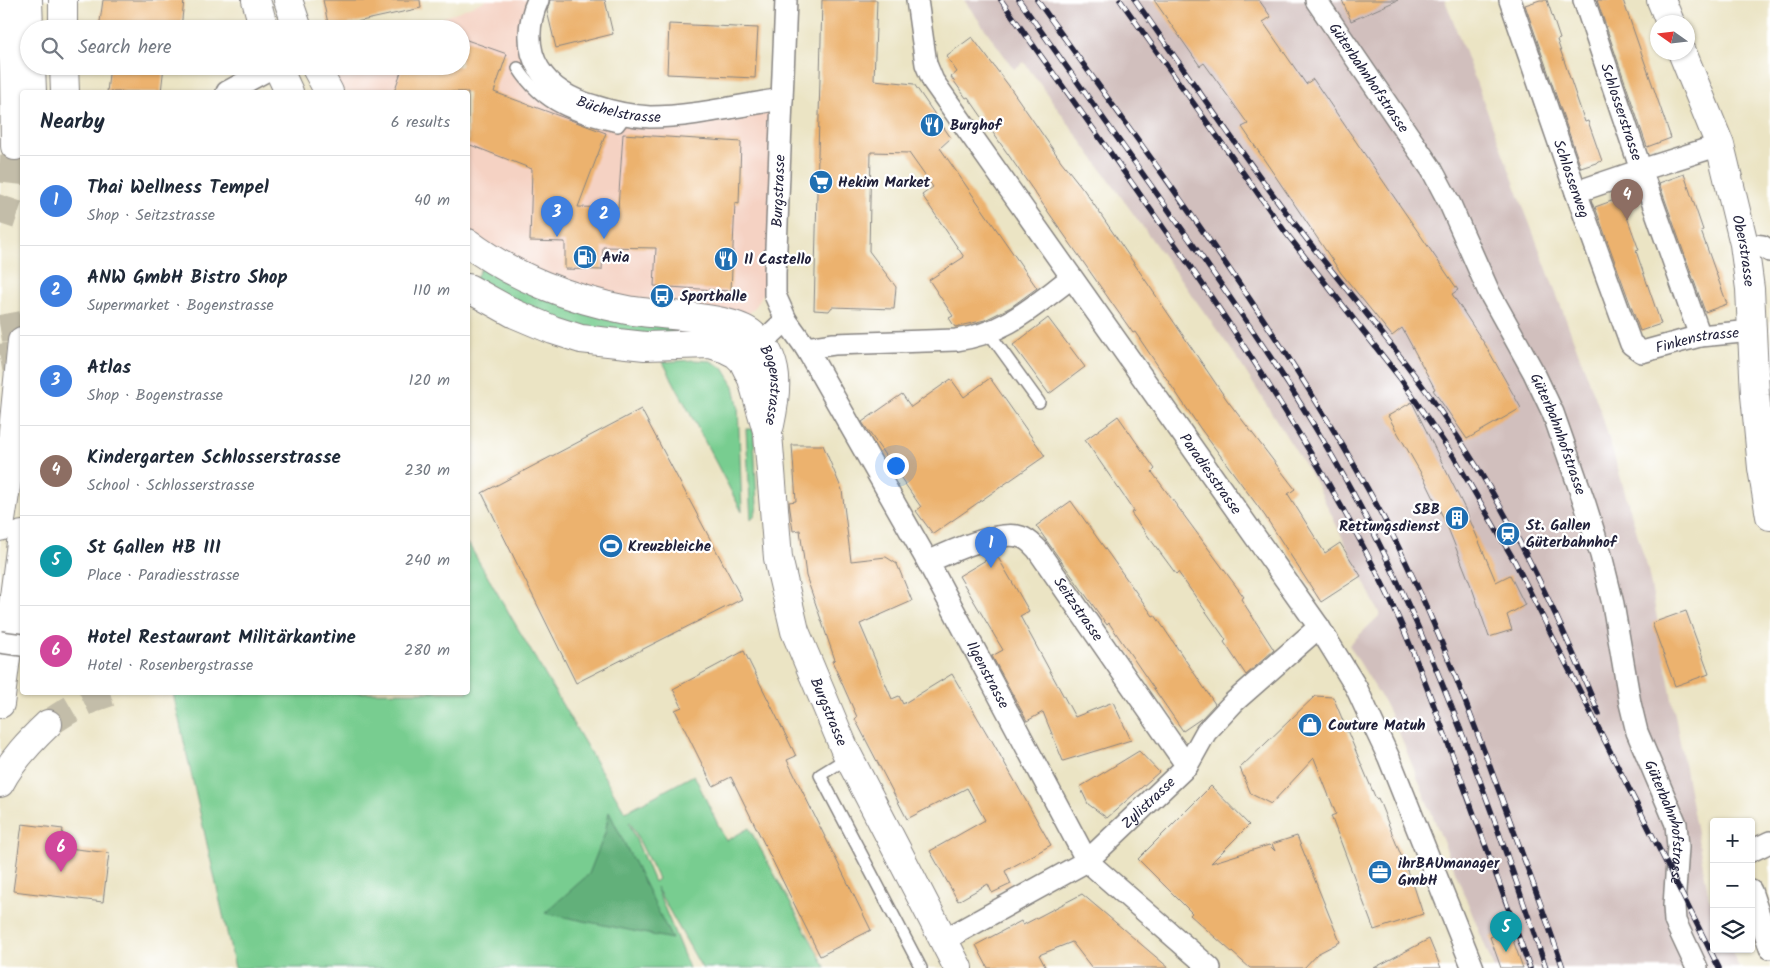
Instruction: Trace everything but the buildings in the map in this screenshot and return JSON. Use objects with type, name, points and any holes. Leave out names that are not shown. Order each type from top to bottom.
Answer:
[{"type":"main road","points":[[9,0],[14,72],[15,146]]},
{"type":"main road","points":[[28,0],[29,20]]},
{"type":"main road","points":[[63,0],[63,20]]},
{"type":"main road","points":[[256,0],[262,20]]},
{"type":"main road","points":[[288,0],[295,20]]},
{"type":"main road","points":[[1661,0],[1667,15]]},
{"type":"main road","name":"Oberstrasse","points":[[1685,60],[1720,145],[1757,248],[1752,331],[1755,395],[1762,468],[1770,516]]},
{"type":"main road","points":[[31,75],[32,90]]},
{"type":"main road","points":[[64,75],[65,90]]},
{"type":"main road","points":[[280,75],[288,90]]},
{"type":"main road","points":[[320,75],[328,90]]},
{"type":"main road","name":"Bogenstrasse","points":[[472,250],[515,272],[569,295],[628,310],[721,322],[738,326],[751,333],[752,352]]},
{"type":"main road","name":"Bogenstrasse","points":[[470,289],[515,314],[552,330],[581,339],[645,346],[710,344],[736,354],[752,352],[771,358],[775,376],[776,397],[768,434]]},
{"type":"main road","points":[[0,527],[10,462],[20,361]]},
{"type":"main road","name":"Burgstrasse","points":[[768,434],[778,558],[795,631],[845,750],[958,968]]},
{"type":"main road","points":[[0,704],[20,550]]},
{"type":"main road","points":[[0,783],[8,768],[26,744],[48,724]]},
{"type":"street","name":"Büchelstrasse","points":[[538,0],[531,22],[530,37],[531,50],[536,64],[543,76],[554,87],[582,103],[627,114],[651,117],[677,115],[782,99]]},
{"type":"street","name":"Burgstrasse","points":[[786,0],[775,273],[775,295],[786,320]]},
{"type":"street","name":"Paradiesstrasse","points":[[917,0],[926,64],[933,81],[1319,626],[1356,687],[1389,758],[1473,968]]},
{"type":"street","name":"Güterbahnhofstrasse","points":[[1316,0],[1432,170],[1450,204],[1489,292],[1534,373],[1553,413],[1586,504],[1601,555],[1613,604],[1630,703],[1637,732],[1676,824],[1678,847],[1674,906],[1675,921],[1697,968]]},
{"type":"street","name":"Schlosserweg","points":[[1510,0],[1631,344],[1642,352]]},
{"type":"street","name":"Schlosserstrasse","points":[[1584,0],[1641,170],[1700,336]]},
{"type":"street","points":[[231,90],[259,75]]},
{"type":"street","points":[[1576,192],[1720,145]]},
{"type":"street","points":[[752,352],[786,320],[806,348],[834,344],[975,338],[1003,327],[1071,278]]},
{"type":"street","name":"Finkenstrasse","points":[[1642,352],[1700,336],[1752,331]]},
{"type":"street","name":"Ilgenstrasse","points":[[806,348],[928,562],[1087,861],[1210,968]]},
{"type":"street","name":"Seitzstrasse","points":[[928,562],[951,551],[1000,536],[1021,537],[1029,541],[1037,549],[1187,766]]},
{"type":"street","name":"Zylistrasse","points":[[944,940],[1087,861],[1187,766],[1206,732],[1234,702],[1319,626]]},
{"type":"street","points":[[0,642],[20,645]]},
{"type":"street","points":[[1755,849],[1770,842]]},
{"type":"street","points":[[1755,903],[1770,948]]},
{"type":"lane","points":[[518,68],[535,90],[560,108],[590,120],[618,126],[627,114]]},
{"type":"lane","points":[[989,333],[1039,402]]},
{"type":"lane","points":[[850,757],[820,774],[920,968]]},
{"type":"shaded area","points":[[487,0],[529,0],[536,64],[609,112],[782,99],[775,273],[756,306],[737,326],[628,310],[470,242],[470,90],[330,90],[334,75],[470,75],[470,20],[437,20]]},
{"type":"shaded area","points":[[964,0],[1445,0],[1601,412],[1648,570],[1710,900],[1710,953],[1733,953],[1739,968],[1494,968],[1398,730],[1384,702],[1349,645],[1380,615],[1316,483],[1235,355],[1024,62],[1014,69]]},
{"type":"green space","points":[[483,265],[709,329],[657,338],[573,326],[474,281]]},
{"type":"green space","points":[[711,361],[723,368],[734,386],[738,405],[742,512],[663,362]]},
{"type":"green space","points":[[746,429],[753,429],[754,436],[757,507],[751,520]]},
{"type":"green space","points":[[470,546],[625,812],[694,775],[726,841],[749,828],[826,968],[702,968],[656,887],[689,968],[235,968],[173,695],[470,695]],"holes":[[[630,822],[658,879],[654,882],[629,823]]]},
{"type":"green space","points":[[609,812],[672,939],[545,913],[589,874],[605,833]]},
{"type":"tunnel","points":[[0,224],[10,194],[15,146]]},
{"type":"tunnel","points":[[0,329],[20,325]]},
{"type":"tunnel","points":[[0,358],[20,354]]},
{"type":"tunnel","points":[[48,724],[78,705],[102,695]]},
{"type":"railway","points":[[1001,0],[1200,280],[1293,424],[1336,497],[1387,593],[1415,656],[1530,968]]},
{"type":"railway","points":[[1019,0],[1256,336],[1300,403],[1342,473],[1389,563],[1439,677],[1506,851],[1546,968]]},
{"type":"railway","points":[[1037,0],[1176,193],[1267,324],[1310,391],[1389,528],[1430,615],[1478,734],[1563,968]]},
{"type":"railway","points":[[1120,0],[1286,233],[1400,378],[1454,457],[1515,562],[1719,968]]},
{"type":"railway","points":[[1135,0],[1274,196],[1411,370],[1470,456],[1512,527],[1531,564],[1599,714]]},
{"type":"place","name":"Burghof","points":[[932,125]]},
{"type":"place","name":"Hekim Market","points":[[821,182]]},
{"type":"place","name":"Kindergarten Schlosserstrasse","points":[[1627,220]]},
{"type":"place","name":"Atlas","points":[[557,237]]},
{"type":"place","name":"ANW GmbH Bistro Shop","points":[[604,239]]},
{"type":"place","name":"Avia","points":[[585,257]]},
{"type":"place","name":"Il Castello","points":[[726,259]]},
{"type":"place","name":"Sporthalle","points":[[662,296]]},
{"type":"place","name":"SBB Rettungsdienst","points":[[1457,518]]},
{"type":"place","name":"St. Gallen Güterbahnhof","points":[[1508,534]]},
{"type":"place","name":"Kreuzbleiche","points":[[611,546]]},
{"type":"place","name":"Thai Wellness Tempel","points":[[991,568]]},
{"type":"place","name":"Couture Matuh","points":[[1310,725]]},
{"type":"place","name":"Hotel Restaurant Militärkantine","points":[[61,872]]},
{"type":"place","name":"ihrBAUmanager GmbH","points":[[1380,872]]},
{"type":"place","name":"St Gallen HB III","points":[[1506,952]]}]
